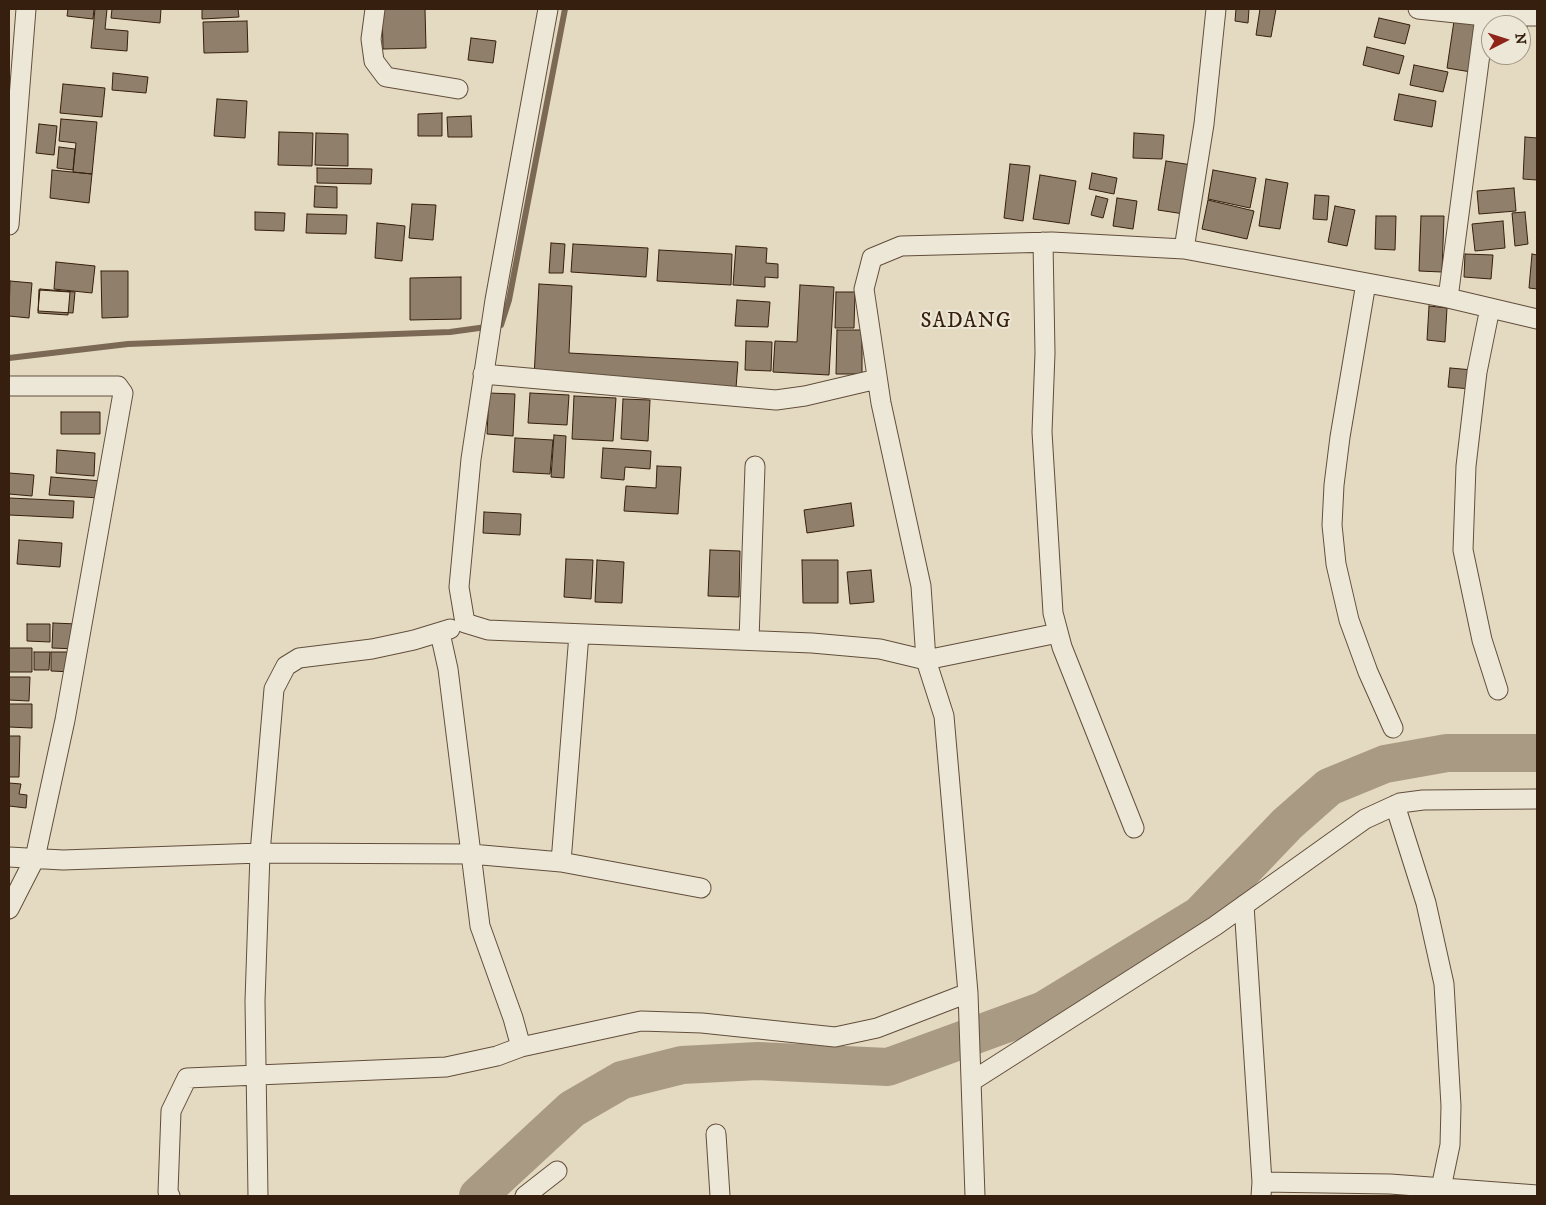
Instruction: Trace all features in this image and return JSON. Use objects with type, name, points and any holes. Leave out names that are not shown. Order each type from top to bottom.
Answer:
[{"type":"street","points":[[9,225],[26,9]]},
{"type":"street","points":[[375,9],[371,40],[374,61],[386,77],[458,89]]},
{"type":"street","points":[[466,623],[459,587],[471,459],[495,300],[548,9]]},
{"type":"street","points":[[1184,249],[1204,124],[1216,9]]},
{"type":"street","points":[[1418,9],[1481,16]]},
{"type":"street","points":[[1448,298],[1481,46]]},
{"type":"street","points":[[1043,242],[1044,483],[1053,613],[1058,633],[1134,828]]},
{"type":"street","points":[[975,1196],[968,993],[944,716],[926,660],[921,586],[877,379],[864,289],[872,258],[901,246],[1043,242],[1184,249],[1448,298],[1537,319]]},
{"type":"street","points":[[1366,283],[1339,447],[1332,525],[1336,564],[1349,620],[1368,672],[1393,728]]},
{"type":"street","points":[[1490,308],[1477,372],[1466,466],[1463,550],[1482,640],[1498,690]]},
{"type":"street","points":[[485,365],[776,400],[805,396],[877,379]]},
{"type":"street","points":[[9,386],[118,386],[123,393],[65,720],[35,858],[9,909]]},
{"type":"street","points":[[749,640],[755,466]]},
{"type":"street","points":[[258,1196],[255,1074],[260,853],[274,689],[286,666],[299,658],[372,648],[440,633],[466,623],[488,630],[749,640],[880,649],[926,660],[1058,633]]},
{"type":"street","points":[[440,633],[448,669],[480,926],[513,1018],[521,1047]]},
{"type":"street","points":[[561,862],[579,634]]},
{"type":"street","points":[[971,1073],[1215,926],[1365,819],[1395,806],[1423,800],[1537,799]]},
{"type":"street","points":[[1395,806],[1426,903],[1444,984],[1451,1106],[1450,1145],[1441,1188]]},
{"type":"street","points":[[9,857],[165,858],[260,853],[471,854],[561,862],[701,888]]},
{"type":"street","points":[[1244,905],[1261,1189],[1390,1184],[1537,1195]]},
{"type":"street","points":[[170,1196],[168,1192],[171,1110],[187,1078],[446,1067],[497,1056],[521,1047],[642,1021],[702,1023],[834,1037],[877,1028],[968,993]]},
{"type":"street","points":[[716,1134],[720,1196]]},
{"type":"street","points":[[524,1196],[557,1171]]},
{"type":"building","points":[[68,9],[94,9],[93,19],[67,16]]},
{"type":"building","points":[[95,9],[107,9],[105,29],[128,31],[127,51],[91,48]]},
{"type":"building","points":[[112,9],[161,9],[160,23],[111,18]]},
{"type":"building","points":[[202,9],[238,9],[239,17],[202,19]]},
{"type":"building","points":[[382,9],[425,9],[426,48],[383,49]]},
{"type":"building","points":[[1236,9],[1249,9],[1248,23],[1235,21]]},
{"type":"building","points":[[1260,9],[1276,9],[1271,37],[1256,35]]},
{"type":"building","points":[[1379,18],[1410,25],[1405,44],[1374,37]]},
{"type":"building","points":[[247,21],[248,52],[204,53],[203,22]]},
{"type":"building","points":[[1454,21],[1479,25],[1471,72],[1447,68]]},
{"type":"building","points":[[471,38],[496,41],[493,63],[468,60]]},
{"type":"building","points":[[1367,47],[1404,56],[1399,74],[1363,65]]},
{"type":"building","points":[[1414,65],[1448,72],[1443,92],[1410,85]]},
{"type":"building","points":[[113,73],[148,77],[146,93],[112,90]]},
{"type":"building","points":[[63,84],[105,88],[102,117],[60,113]]},
{"type":"building","points":[[1399,94],[1436,101],[1432,127],[1394,120]]},
{"type":"building","points":[[217,99],[247,101],[245,138],[214,136]]},
{"type":"building","points":[[442,113],[442,136],[418,136],[418,114]]},
{"type":"building","points":[[471,116],[472,137],[448,137],[447,117]]},
{"type":"building","points":[[61,119],[97,122],[92,174],[73,172],[76,143],[59,141]]},
{"type":"building","points":[[39,124],[57,126],[54,155],[36,153]]},
{"type":"building","points":[[279,132],[313,133],[312,166],[278,165]]},
{"type":"building","points":[[316,133],[348,134],[348,166],[315,165]]},
{"type":"building","points":[[1134,133],[1164,135],[1162,159],[1133,158]]},
{"type":"building","points":[[1525,137],[1537,138],[1537,180],[1523,179]]},
{"type":"building","points":[[59,147],[75,149],[73,170],[57,168]]},
{"type":"building","points":[[1166,161],[1192,165],[1184,214],[1158,210]]},
{"type":"building","points":[[1010,164],[1030,166],[1023,221],[1004,218]]},
{"type":"building","points":[[317,168],[372,169],[371,184],[317,183]]},
{"type":"building","points":[[52,170],[92,174],[89,203],[50,198]]},
{"type":"building","points":[[1213,170],[1256,178],[1250,208],[1208,199]]},
{"type":"building","points":[[1092,173],[1117,178],[1114,194],[1089,189]]},
{"type":"building","points":[[1040,175],[1076,181],[1069,224],[1033,219]]},
{"type":"building","points":[[1266,179],[1288,183],[1280,229],[1259,226]]},
{"type":"building","points":[[315,186],[337,187],[337,208],[314,207]]},
{"type":"building","points":[[1514,188],[1516,211],[1479,214],[1477,191]]},
{"type":"building","points":[[1315,195],[1329,196],[1327,220],[1313,219]]},
{"type":"building","points":[[1096,196],[1108,199],[1103,218],[1091,215]]},
{"type":"building","points":[[1117,198],[1137,201],[1133,229],[1113,226]]},
{"type":"building","points":[[1208,200],[1254,211],[1247,239],[1202,229]]},
{"type":"building","points":[[412,204],[436,205],[433,240],[409,238]]},
{"type":"building","points":[[1335,206],[1355,210],[1347,246],[1328,242]]},
{"type":"building","points":[[255,212],[285,213],[284,231],[255,230]]},
{"type":"building","points":[[1525,212],[1528,244],[1515,246],[1512,213]]},
{"type":"building","points":[[307,214],[347,215],[346,234],[306,233]]},
{"type":"building","points":[[1376,216],[1396,216],[1395,250],[1375,249]]},
{"type":"building","points":[[1421,216],[1444,216],[1442,272],[1419,271]]},
{"type":"building","points":[[1503,221],[1505,248],[1475,251],[1472,224]]},
{"type":"building","points":[[377,223],[405,226],[402,261],[375,258]]},
{"type":"building","points":[[551,243],[565,244],[563,273],[549,273]]},
{"type":"building","points":[[573,244],[648,248],[646,277],[571,272]]},
{"type":"building","points":[[736,246],[767,248],[766,263],[778,264],[778,278],[765,277],[765,287],[733,285]]},
{"type":"building","points":[[659,250],[732,254],[731,285],[657,281]]},
{"type":"building","points":[[1465,254],[1493,255],[1491,279],[1464,277]]},
{"type":"building","points":[[1532,254],[1537,255],[1537,289],[1529,288]]},
{"type":"building","points":[[56,262],[95,266],[92,293],[54,289]]},
{"type":"building","points":[[101,271],[128,271],[128,317],[102,318]]},
{"type":"building","points":[[461,277],[461,319],[410,320],[410,278]]},
{"type":"building","points":[[10,281],[32,283],[29,318],[9,316]]},
{"type":"building","points":[[539,284],[572,286],[569,353],[738,362],[736,388],[534,377]]},
{"type":"building","points":[[800,285],[834,287],[829,375],[773,372],[775,341],[797,342]]},
{"type":"building","points":[[40,289],[75,292],[73,313],[38,311]]},
{"type":"building","points":[[39,290],[70,292],[68,315],[38,313]]},
{"type":"building","points":[[836,292],[855,292],[854,328],[835,328]]},
{"type":"building","points":[[737,300],[770,302],[768,327],[735,326]]},
{"type":"building","points":[[1429,306],[1447,308],[1445,342],[1427,340]]},
{"type":"building","points":[[837,330],[862,330],[862,374],[836,374]]},
{"type":"building","points":[[746,341],[772,342],[771,371],[745,370]]},
{"type":"building","points":[[1450,368],[1473,370],[1471,389],[1448,387]]},
{"type":"building","points":[[489,393],[515,394],[513,436],[487,434]]},
{"type":"building","points":[[530,393],[569,395],[567,425],[528,423]]},
{"type":"building","points":[[574,396],[616,398],[613,441],[572,439]]},
{"type":"building","points":[[623,399],[650,400],[648,441],[621,439]]},
{"type":"building","points":[[61,412],[100,412],[100,434],[61,434]]},
{"type":"building","points":[[554,435],[566,436],[564,478],[551,477]]},
{"type":"building","points":[[515,438],[553,440],[550,474],[513,472]]},
{"type":"building","points":[[603,448],[651,451],[650,469],[625,467],[624,480],[601,478]]},
{"type":"building","points":[[57,450],[95,453],[94,476],[56,473]]},
{"type":"building","points":[[657,466],[681,467],[678,514],[624,511],[626,486],[656,488]]},
{"type":"building","points":[[9,473],[34,475],[32,496],[9,494]]},
{"type":"building","points":[[51,477],[102,481],[100,498],[49,495]]},
{"type":"building","points":[[9,498],[74,501],[73,518],[9,515]]},
{"type":"building","points":[[851,503],[854,526],[807,533],[804,510]]},
{"type":"building","points":[[484,512],[521,514],[520,535],[483,533]]},
{"type":"building","points":[[19,540],[62,543],[60,567],[17,564]]},
{"type":"building","points":[[710,550],[740,551],[739,597],[708,596]]},
{"type":"building","points":[[566,559],[593,560],[591,599],[564,597]]},
{"type":"building","points":[[597,560],[624,562],[622,603],[595,602]]},
{"type":"building","points":[[802,560],[838,560],[838,603],[803,603]]},
{"type":"building","points":[[871,570],[874,602],[850,604],[847,572]]},
{"type":"building","points":[[53,623],[77,624],[77,649],[52,648]]},
{"type":"building","points":[[27,624],[50,624],[50,642],[27,641]]},
{"type":"building","points":[[9,648],[32,648],[32,672],[9,672]]},
{"type":"building","points":[[34,652],[50,652],[49,670],[34,670]]},
{"type":"building","points":[[51,652],[73,652],[73,672],[51,671]]},
{"type":"building","points":[[9,677],[30,677],[29,701],[9,700]]},
{"type":"building","points":[[9,704],[32,704],[32,728],[9,727]]},
{"type":"building","points":[[9,736],[20,736],[19,777],[9,777]]},
{"type":"building","points":[[9,783],[21,784],[19,794],[27,795],[26,808],[9,806]]},
{"type":"waterway","points":[[9,358],[128,344],[450,332],[501,325],[509,300],[565,9]]},
{"type":"waterway","points":[[478,1196],[572,1109],[622,1080],[682,1065],[758,1061],[888,1067],[1044,1010],[1200,915],[1287,824],[1329,787],[1385,764],[1447,753],[1537,753]]},
{"type":"district","name":"SADANG","points":[[966,323]]}]
